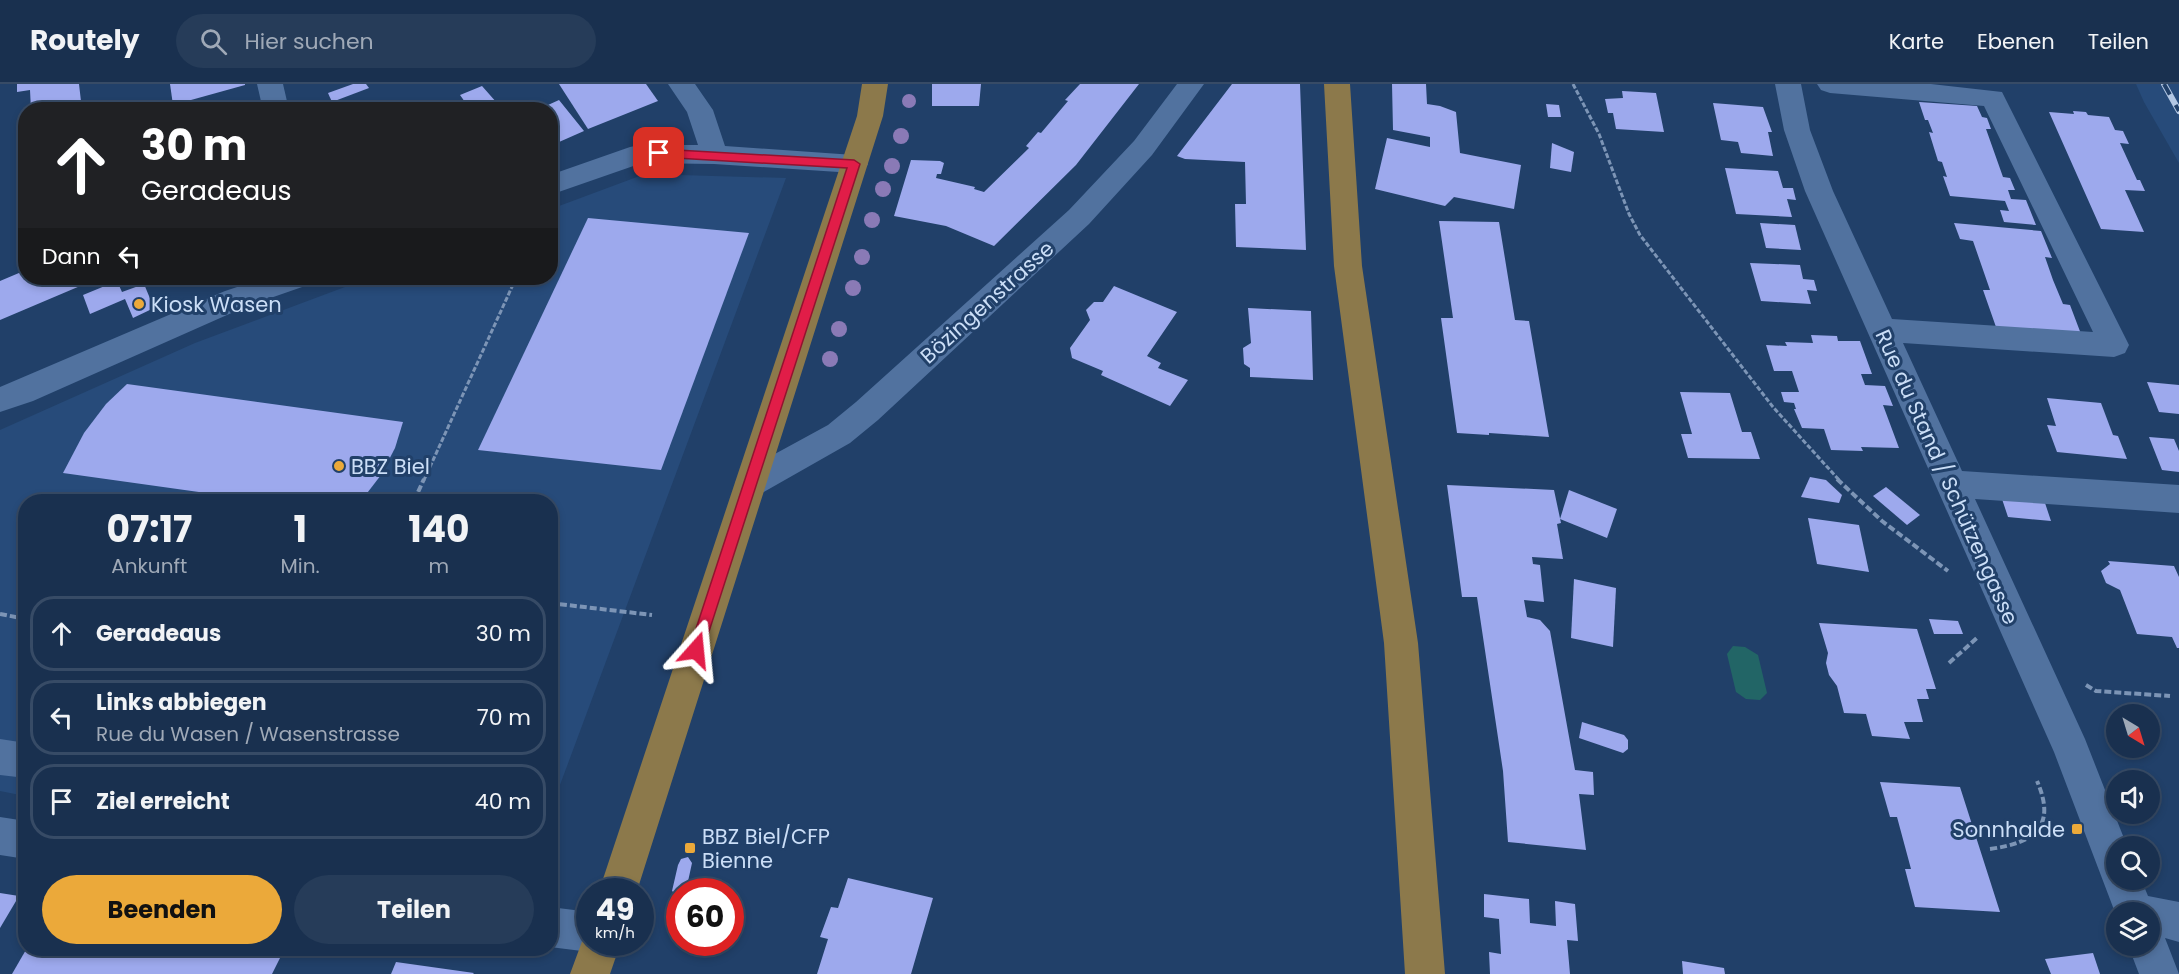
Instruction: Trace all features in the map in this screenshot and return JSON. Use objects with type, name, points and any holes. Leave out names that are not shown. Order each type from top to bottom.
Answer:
[{"type":"main road","points":[[622,878],[870,116],[875,84]]},
{"type":"main road","points":[[1337,84],[1348,266],[1401,643],[1425,974]]},
{"type":"main road","points":[[590,974],[596,956]]},
{"type":"street","points":[[270,84],[274,102]]},
{"type":"street","points":[[681,84],[700,110],[714,155]]},
{"type":"street","name":"Bözingenstrasse","points":[[750,483],[839,434],[876,403],[1079,217],[1143,148],[1191,84]]},
{"type":"street","name":"Rue du Stand / Schützengasse","points":[[1788,84],[1797,130],[1819,191],[2072,751],[2106,840]]},
{"type":"street","points":[[1830,84],[1993,98],[2114,345],[1881,330]]},
{"type":"street","points":[[558,182],[640,154],[714,155],[854,164]]},
{"type":"street","points":[[0,400],[235,299],[275,285]]},
{"type":"street","points":[[1952,484],[2179,500]]},
{"type":"street","points":[[0,757],[18,760]]},
{"type":"street","points":[[0,836],[18,839]]},
{"type":"street","points":[[2160,917],[2179,922]]},
{"type":"street","points":[[558,928],[576,930]]},
{"type":"street","points":[[2152,956],[2159,974]]},
{"type":"path","points":[[1573,84],[1599,134],[1629,214],[1640,235],[1783,419],[1862,503],[1911,545],[1956,577]]},
{"type":"path","points":[[417,494],[513,285]]},
{"type":"path","points":[[558,604],[652,615]]},
{"type":"path","points":[[0,614],[18,617]]},
{"type":"path","points":[[2028,654],[2096,691],[2170,696]]},
{"type":"path","points":[[1990,849],[2014,846],[2025,841],[2042,824],[2045,803],[2035,775]]},
{"type":"shaded area","points":[[2136,84],[2179,84],[2179,163],[2144,102]]},
{"type":"shaded area","name":"BBZ Biel","points":[[645,174],[786,178],[558,790],[558,494],[18,494],[18,795],[0,791],[0,430],[195,343],[350,285],[558,285],[558,206]]},
{"type":"shaded area","points":[[1733,646],[1745,647],[1758,655],[1767,693],[1760,700],[1746,699],[1736,692],[1727,654]]},
{"type":"building","points":[[17,84],[79,84],[81,102],[31,102],[30,90],[17,92]]},
{"type":"building","points":[[170,84],[245,84],[184,102],[173,102]]},
{"type":"building","points":[[353,84],[366,84],[369,88],[332,102],[328,93]]},
{"type":"building","points":[[559,84],[646,84],[658,101],[588,129]]},
{"type":"building","points":[[932,84],[981,84],[979,106],[932,106]]},
{"type":"building","points":[[1080,84],[1139,84],[1076,165],[994,246],[946,226],[894,216],[911,160],[940,161],[944,163],[941,174],[937,174],[936,178],[975,187],[974,189],[984,192],[1029,148],[1026,146],[1038,132],[1041,133]]},
{"type":"building","points":[[1232,84],[1300,84],[1306,250],[1236,247],[1235,204],[1246,204],[1245,162],[1185,159],[1177,156]]},
{"type":"building","points":[[1392,84],[1426,84],[1427,104],[1456,112],[1460,153],[1521,165],[1514,209],[1454,197],[1445,206],[1375,189],[1387,138],[1430,147],[1430,137],[1393,130]]},
{"type":"building","points":[[482,86],[496,102],[465,102],[460,95]]},
{"type":"building","points":[[1622,91],[1656,93],[1664,132],[1616,129],[1613,113],[1608,113],[1605,99],[1623,98]]},
{"type":"building","points":[[559,100],[584,131],[558,142],[558,102],[555,102]]},
{"type":"building","points":[[1919,102],[1977,106],[1982,117],[1987,118],[1991,129],[1986,129],[2003,177],[2010,178],[2015,190],[2008,190],[2011,199],[2026,200],[2036,225],[2004,222],[2000,210],[2009,211],[2005,201],[1950,196],[1943,176],[1947,177],[1942,162],[1938,161],[1929,132],[1933,133],[1928,120],[1925,120]]},
{"type":"building","points":[[1713,103],[1763,107],[1772,132],[1768,132],[1773,156],[1741,153],[1738,142],[1721,140]]},
{"type":"building","points":[[1546,104],[1559,105],[1561,117],[1548,117]]},
{"type":"building","points":[[2073,111],[2109,117],[2115,130],[2123,131],[2129,144],[2120,143],[2137,180],[2140,180],[2145,191],[2125,190],[2144,232],[2101,229],[2049,112],[2074,114]]},
{"type":"building","points":[[1552,143],[1574,152],[1571,172],[1550,168]]},
{"type":"building","points":[[1725,168],[1778,171],[1783,188],[1793,188],[1796,200],[1787,199],[1792,217],[1736,214]]},
{"type":"building","points":[[588,218],[749,233],[661,470],[478,450]]},
{"type":"building","points":[[1439,221],[1499,222],[1515,320],[1529,321],[1549,437],[1457,433],[1441,318],[1453,318]]},
{"type":"building","points":[[1760,223],[1795,225],[1801,250],[1766,248]]},
{"type":"building","points":[[1954,223],[2041,231],[2052,258],[2045,257],[2053,280],[2063,304],[2070,305],[2081,334],[1996,327],[1983,290],[1990,290],[1973,241],[1960,239]]},
{"type":"building","points":[[1750,263],[1800,265],[1803,279],[1814,280],[1817,291],[1807,290],[1811,304],[1761,301]]},
{"type":"building","points":[[18,273],[18,285],[82,285],[0,320],[0,281]]},
{"type":"building","points":[[107,285],[119,285],[122,292],[144,285],[154,308],[133,318],[125,299],[90,314],[83,295]]},
{"type":"building","points":[[1114,286],[1177,312],[1147,356],[1161,363],[1158,368],[1188,380],[1170,406],[1101,375],[1103,371],[1072,358],[1070,348],[1090,320],[1086,310],[1094,302],[1103,302]]},
{"type":"building","points":[[1248,308],[1311,311],[1313,380],[1250,377],[1250,368],[1244,364],[1243,348],[1251,343]]},
{"type":"building","points":[[1811,335],[1837,336],[1838,341],[1860,341],[1872,374],[1861,374],[1865,385],[1885,386],[1893,406],[1883,405],[1899,448],[1861,447],[1863,451],[1831,450],[1824,429],[1802,428],[1794,409],[1796,409],[1794,403],[1784,402],[1781,392],[1799,392],[1792,371],[1774,371],[1766,345],[1787,346],[1785,342],[1813,343]]},
{"type":"building","points":[[2147,382],[2179,385],[2179,414],[2159,412]]},
{"type":"building","points":[[127,384],[403,422],[395,448],[381,475],[366,494],[213,494],[63,473],[84,433],[106,404]]},
{"type":"building","points":[[1680,392],[1730,393],[1742,432],[1751,432],[1760,459],[1688,458],[1681,434],[1692,434]]},
{"type":"building","points":[[2047,398],[2101,403],[2113,435],[2118,436],[2127,459],[2057,452],[2047,425],[2056,426]]},
{"type":"building","points":[[2149,437],[2174,439],[2179,451],[2179,472],[2162,470]]},
{"type":"building","points":[[1810,477],[1826,480],[1842,495],[1839,503],[1801,497]]},
{"type":"building","points":[[1447,485],[1554,490],[1561,523],[1557,524],[1563,559],[1532,557],[1533,564],[1540,565],[1544,602],[1524,600],[1527,617],[1540,620],[1550,631],[1575,770],[1593,772],[1594,795],[1579,794],[1586,850],[1508,842],[1503,771],[1477,597],[1462,597]]},
{"type":"building","points":[[1886,487],[1920,515],[1907,525],[1873,496]]},
{"type":"building","points":[[1569,490],[1617,509],[1607,538],[1560,519]]},
{"type":"building","points":[[2002,499],[2045,503],[2051,521],[2008,517]]},
{"type":"building","points":[[1808,518],[1859,525],[1869,572],[1817,564]]},
{"type":"building","points":[[2108,561],[2174,566],[2179,577],[2179,648],[2172,637],[2137,634],[2120,590],[2106,583],[2101,571],[2110,564]]},
{"type":"building","points":[[1574,579],[1616,588],[1613,647],[1571,638]]},
{"type":"building","points":[[1929,619],[1958,621],[1963,634],[1934,634]]},
{"type":"building","points":[[1819,623],[1917,629],[1936,689],[1926,689],[1929,699],[1917,699],[1923,722],[1904,722],[1910,739],[1872,736],[1866,714],[1844,713],[1837,686],[1829,675],[1826,663],[1828,653]]},
{"type":"building","points":[[1582,722],[1624,735],[1628,740],[1628,749],[1623,753],[1579,738]]},
{"type":"building","points":[[1880,782],[1960,787],[2000,912],[1915,907],[1905,869],[1911,869],[1897,817],[1890,817]]},
{"type":"building","points":[[688,857],[692,863],[689,878],[675,878],[681,859]]},
{"type":"building","points":[[848,878],[933,898],[911,974],[817,974],[828,939],[820,937],[831,907],[838,908]]},
{"type":"building","points":[[0,893],[18,896],[18,898],[0,928]]},
{"type":"building","points":[[1484,894],[1529,899],[1530,923],[1556,926],[1555,901],[1575,904],[1578,941],[1567,940],[1570,974],[1490,974],[1489,952],[1501,954],[1499,919],[1484,917]]},
{"type":"building","points":[[2093,953],[2100,974],[2051,974],[2045,959]]},
{"type":"building","points":[[22,956],[281,956],[272,974],[12,974]]},
{"type":"building","points":[[1682,961],[1724,968],[1725,974],[1683,974]]},
{"type":"building","points":[[396,962],[474,973],[391,974]]},
{"type":"railway","points":[[2164,84],[2179,111]]},
{"type":"place","name":"Kiosk Wasen","points":[[139,304]]},
{"type":"place","name":"BBZ Biel","points":[[339,466]]},
{"type":"place","name":"Sonnhalde","points":[[2077,829]]},
{"type":"place","name":"BBZ Biel/CFP Bienne","points":[[690,848]]},
{"type":"route","points":[[659,153],[854,164],[696,650]]}]
